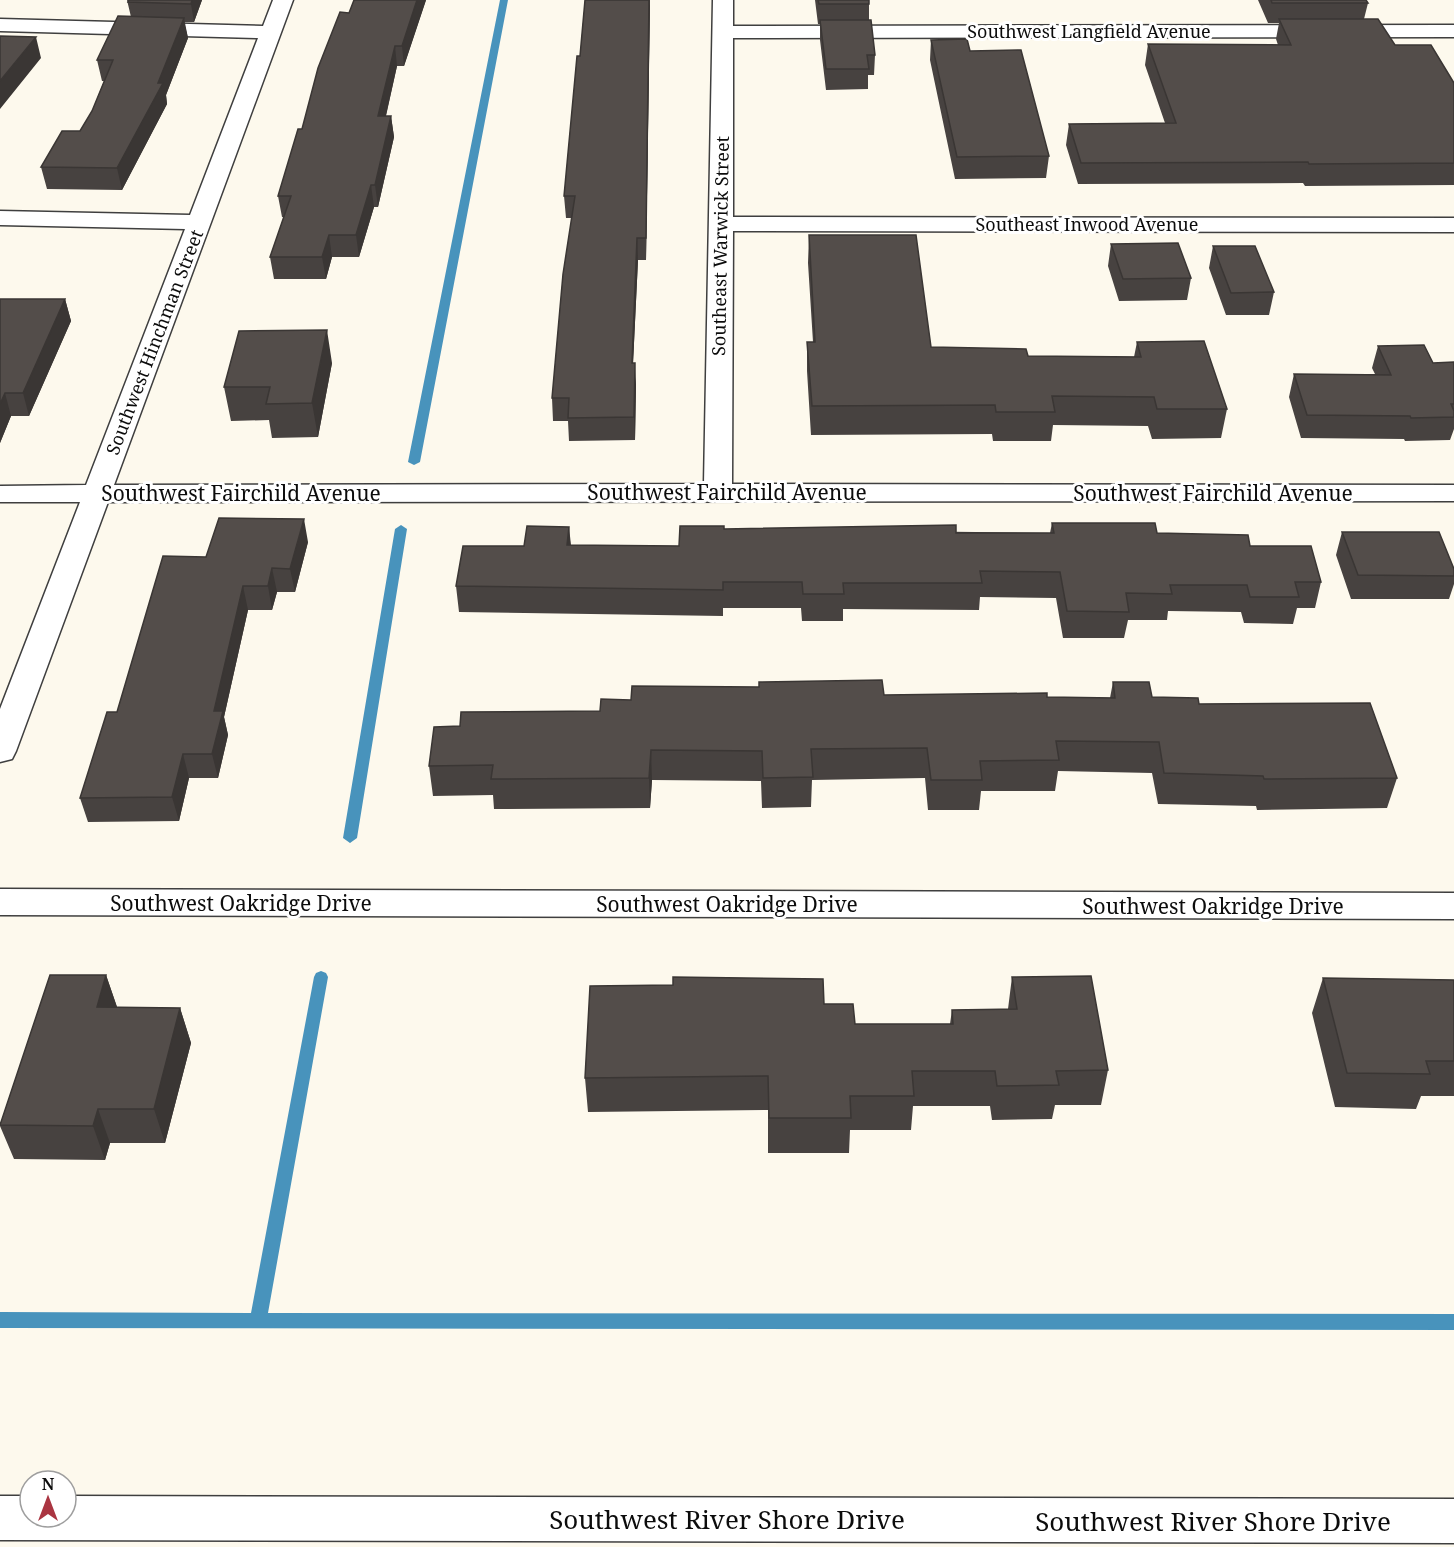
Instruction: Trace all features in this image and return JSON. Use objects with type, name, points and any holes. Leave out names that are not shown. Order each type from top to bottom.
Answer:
[{"type":"street","name":"Southwest Hinchman Street","points":[[0,751],[283,0]]},
{"type":"street","name":"Southeast Warwick Street","points":[[718,492],[723,0]]},
{"type":"street","points":[[0,25],[271,32]]},
{"type":"street","name":"Southwest Langfield Avenue","points":[[723,32],[1454,30]]},
{"type":"street","points":[[0,218],[199,222]]},
{"type":"street","name":"Southeast Inwood Avenue","points":[[720,224],[1454,225]]},
{"type":"street","name":"Southwest Fairchild Avenue","points":[[0,494],[1454,493]]},
{"type":"street","name":"Southwest Oakridge Drive","points":[[0,902],[1454,906]]},
{"type":"street","name":"Southwest River Shore Drive","points":[[0,1518],[1454,1521]]},
{"type":"building","points":[[129,0],[192,0],[191,4],[128,2]]},
{"type":"building","points":[[354,0],[417,0],[402,46],[395,46],[378,116],[391,116],[375,185],[371,185],[356,235],[329,235],[322,257],[270,257],[291,196],[278,196],[298,129],[302,129],[318,68],[340,12],[349,13]]},
{"type":"building","points":[[585,0],[649,0],[646,238],[637,238],[632,363],[635,363],[634,417],[568,418],[569,398],[552,398],[563,274],[575,196],[564,196],[577,56],[580,56]]},
{"type":"building","points":[[818,0],[869,0],[869,4],[819,4]]},
{"type":"building","points":[[1271,0],[1366,0],[1368,3],[1272,3]]},
{"type":"building","points":[[118,16],[184,18],[158,83],[163,83],[117,168],[41,167],[62,131],[80,131],[92,111],[113,60],[97,60]]},
{"type":"building","points":[[1279,19],[1378,19],[1395,45],[1431,45],[1454,83],[1454,163],[1081,163],[1069,124],[1176,123],[1148,44],[1291,45]]},
{"type":"building","points":[[820,20],[871,20],[875,55],[867,55],[869,69],[826,69]]},
{"type":"building","points":[[0,36],[36,37],[0,81]]},
{"type":"building","points":[[967,39],[970,51],[1021,50],[1049,156],[957,157],[931,40]]},
{"type":"building","points":[[809,235],[916,235],[931,347],[1026,349],[1028,356],[1141,357],[1137,342],[1204,341],[1227,409],[1157,409],[1154,397],[1052,396],[1055,412],[996,412],[995,405],[812,406],[807,342],[815,342]]},
{"type":"building","points":[[1178,243],[1191,278],[1123,279],[1111,244]]},
{"type":"building","points":[[1213,246],[1255,246],[1274,292],[1231,293]]},
{"type":"building","points":[[0,299],[65,299],[23,393],[5,393],[0,404]]},
{"type":"building","points":[[327,330],[312,403],[266,404],[270,387],[224,387],[239,331]]},
{"type":"building","points":[[1424,345],[1433,363],[1454,362],[1454,404],[1451,404],[1454,417],[1307,415],[1294,374],[1391,375],[1378,346]]},
{"type":"building","points":[[219,518],[304,519],[290,569],[272,568],[268,586],[243,586],[214,711],[223,711],[212,754],[183,754],[172,797],[80,798],[107,712],[117,712],[163,556],[206,557]]},
{"type":"building","points":[[1052,523],[1155,523],[1157,533],[1248,535],[1250,546],[1311,546],[1321,582],[1295,582],[1299,597],[1250,597],[1247,585],[1170,585],[1172,594],[1126,593],[1129,612],[1067,611],[1060,572],[980,571],[982,583],[843,583],[844,594],[803,594],[802,582],[723,582],[723,590],[456,586],[463,546],[524,546],[527,526],[569,527],[567,545],[679,546],[680,526],[724,526],[724,529],[956,525],[956,533],[1054,533]]},
{"type":"building","points":[[1342,532],[1439,532],[1454,569],[1454,576],[1358,575]]},
{"type":"building","points":[[882,680],[884,695],[1047,693],[1047,697],[1115,698],[1113,682],[1149,682],[1152,697],[1198,698],[1199,704],[1370,703],[1397,778],[1264,779],[1263,776],[1164,773],[1159,742],[1056,741],[1059,760],[980,761],[982,780],[931,780],[927,748],[811,749],[813,777],[763,778],[762,751],[651,750],[649,778],[491,779],[493,765],[429,766],[434,727],[460,726],[461,712],[600,711],[601,699],[631,700],[632,686],[759,687],[759,682]]},
{"type":"building","points":[[50,975],[106,975],[97,1007],[180,1008],[154,1109],[98,1109],[93,1126],[0,1125]]},
{"type":"building","points":[[1091,976],[1108,1070],[1056,1071],[1059,1085],[997,1086],[995,1071],[912,1071],[914,1096],[850,1096],[851,1118],[769,1118],[768,1076],[585,1078],[590,986],[673,985],[673,977],[823,979],[824,1004],[853,1004],[855,1024],[953,1024],[952,1010],[1017,1009],[1012,977]]},
{"type":"building","points":[[1323,978],[1454,980],[1454,1061],[1426,1061],[1430,1074],[1347,1073]]},
{"type":"waterway","points":[[414,462],[504,0]]},
{"type":"waterway","points":[[350,838],[401,529]]},
{"type":"waterway","points":[[258,1320],[321,977]]},
{"type":"waterway","points":[[0,1320],[258,1320]]},
{"type":"waterway","points":[[258,1320],[1454,1322]]}]
